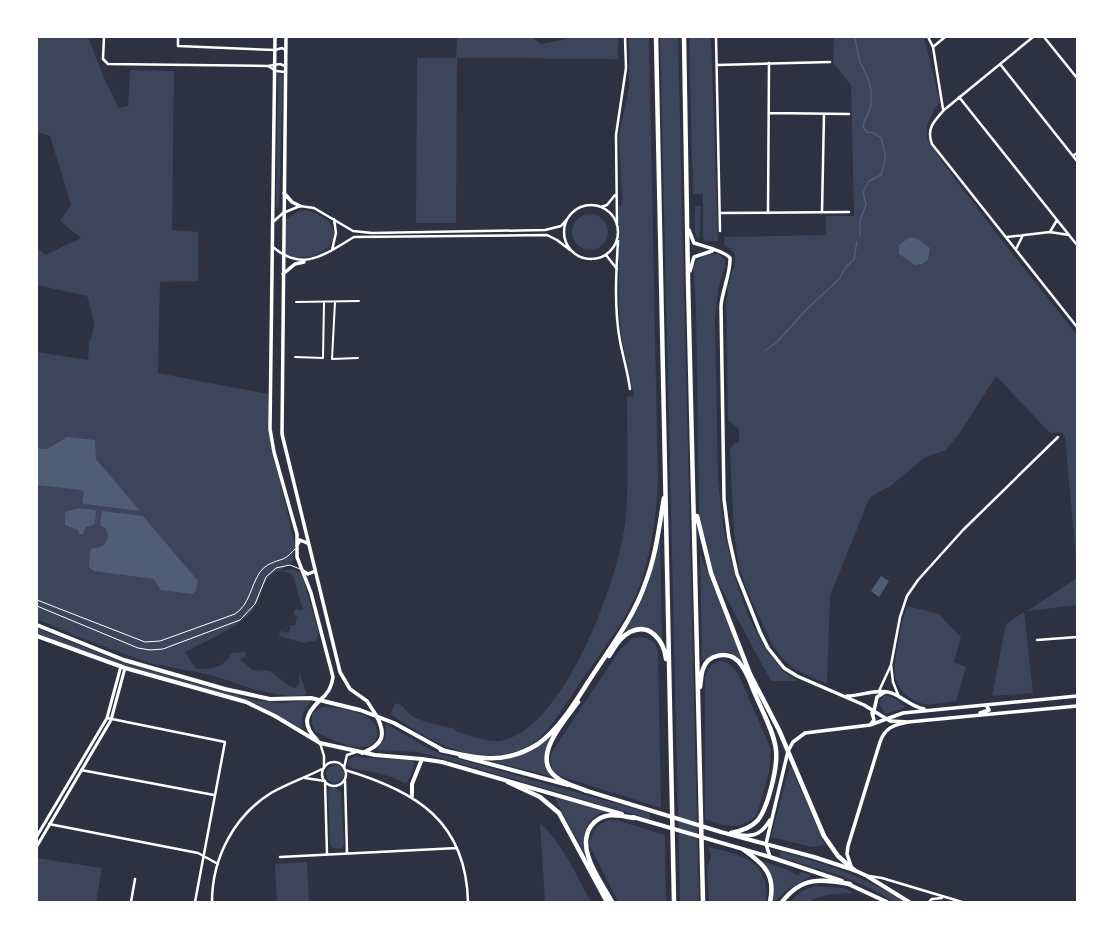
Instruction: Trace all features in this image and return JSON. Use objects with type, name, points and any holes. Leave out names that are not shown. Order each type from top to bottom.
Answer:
[{"type":"highway","points":[[656,37],[674,902]]},
{"type":"highway","points":[[684,37],[688,280],[703,902]]},
{"type":"highway","points":[[441,750],[468,756],[500,758],[524,751],[538,744],[555,727],[576,699],[631,616],[645,584],[656,548],[666,484]]},
{"type":"highway","points":[[694,496],[700,532],[711,573],[750,674],[779,730],[824,836],[841,859],[854,870]]},
{"type":"highway","points":[[588,791],[562,781],[552,774],[546,763],[547,752],[554,737],[618,642],[630,632],[636,630],[648,631],[655,634],[660,640],[666,654],[669,684]]},
{"type":"highway","points":[[698,708],[702,674],[706,663],[716,656],[726,655],[732,657],[741,664],[747,675],[774,741],[776,751],[774,773],[761,815],[752,826],[731,833]]},
{"type":"highway","points":[[508,782],[540,797],[559,813],[607,902]]},
{"type":"highway","points":[[612,902],[590,859],[586,840],[588,831],[594,822],[602,816],[617,815],[634,818]]},
{"type":"highway","points":[[744,850],[756,858],[768,873],[771,880],[772,892],[770,902]]},
{"type":"highway","points":[[782,902],[809,882],[820,879],[850,884]]},
{"type":"main road","points":[[275,37],[276,71],[270,429],[274,452],[297,534],[297,556],[311,593],[333,676],[332,683],[325,696],[309,712],[307,724],[312,735],[320,743]]},
{"type":"main road","points":[[286,37],[282,434],[340,672],[350,689],[368,701],[382,726],[381,740],[377,746],[362,753]]},
{"type":"main road","points":[[284,193],[292,202],[300,206]]},
{"type":"main road","points":[[687,222],[689,233],[694,243],[727,255],[730,264],[721,306],[724,499],[729,538],[737,574],[760,632],[768,648],[784,668],[805,681],[864,705],[873,713],[886,719],[908,722]]},
{"type":"main road","points":[[688,280],[694,257],[713,250]]},
{"type":"main road","points":[[283,274],[288,268],[304,262]]},
{"type":"main road","points":[[296,547],[300,540],[308,544]]},
{"type":"main road","points":[[302,571],[308,574],[315,571]]},
{"type":"main road","points":[[37,625],[124,660],[225,689],[270,699],[302,698],[320,700],[376,715],[441,750],[588,791],[717,831],[814,857],[854,870],[867,876],[909,902]]},
{"type":"main road","points":[[37,636],[123,667],[246,702],[275,716],[320,743],[362,753],[422,758],[655,823],[820,872],[850,884],[887,902]]},
{"type":"main road","points":[[870,725],[874,720],[873,713],[879,691]]},
{"type":"main road","points":[[844,696],[858,696],[870,692],[886,691],[909,704],[927,710]]},
{"type":"main road","points":[[877,697],[886,691]]},
{"type":"main road","points":[[770,857],[766,844],[772,815],[786,758],[793,742],[799,736],[812,732],[870,725],[897,714],[1077,696]]},
{"type":"main road","points":[[315,706],[329,702]]},
{"type":"main road","points":[[875,703],[880,715]]},
{"type":"main road","points":[[956,717],[960,715],[987,712],[989,710],[986,704]]},
{"type":"main road","points":[[854,870],[848,861],[847,854],[880,742],[887,729],[893,725],[908,722],[1077,706]]},
{"type":"main road","points":[[412,796],[412,784],[422,758]]},
{"type":"main road","points":[[717,831],[746,836],[756,835],[766,826],[772,815]]},
{"type":"street","points":[[104,37],[103,59],[108,64],[268,66],[276,64],[285,66]]},
{"type":"street","points":[[178,37],[178,46],[275,50],[282,48],[285,50]]},
{"type":"street","points":[[624,37],[626,68],[616,135],[618,238],[617,269],[620,340],[626,362],[630,389]]},
{"type":"street","points":[[716,37],[720,231]]},
{"type":"street","points":[[928,37],[933,47],[944,110]]},
{"type":"street","points":[[933,47],[945,37]]},
{"type":"street","points":[[1033,37],[944,110],[932,123],[929,137],[932,144],[1077,327]]},
{"type":"street","points":[[1044,37],[1077,78]]},
{"type":"street","points":[[717,65],[830,62]]},
{"type":"street","points":[[768,213],[769,63]]},
{"type":"street","points":[[1000,64],[1077,161]]},
{"type":"street","points":[[268,66],[276,71],[285,72]]},
{"type":"street","points":[[959,97],[1077,245]]},
{"type":"street","points":[[769,113],[849,114]]},
{"type":"street","points":[[822,212],[824,114]]},
{"type":"street","points":[[1073,156],[1077,153]]},
{"type":"street","points":[[273,222],[284,213],[300,206],[314,208],[353,231],[372,233],[545,230],[560,226],[573,212],[586,206],[602,207],[607,205],[613,200],[616,193]]},
{"type":"street","points":[[602,207],[608,211],[617,224]]},
{"type":"street","points":[[720,213],[850,212]]},
{"type":"street","points":[[568,218],[564,234],[570,250]]},
{"type":"street","points":[[332,250],[336,233],[334,220]]},
{"type":"street","points":[[1050,232],[1057,220]]},
{"type":"street","points":[[478,232],[478,237]]},
{"type":"street","points":[[1007,237],[1050,232],[1069,235]]},
{"type":"street","points":[[273,247],[283,256],[304,262],[332,250],[354,238],[547,235],[557,240],[576,255],[591,260],[606,255],[616,244],[618,238]]},
{"type":"street","points":[[1016,249],[1023,235]]},
{"type":"street","points":[[606,255],[617,269]]},
{"type":"street","points":[[296,302],[360,301]]},
{"type":"street","points":[[295,357],[323,358],[324,302]]},
{"type":"street","points":[[335,302],[332,359],[358,358]]},
{"type":"street","points":[[879,691],[890,665],[900,617],[907,596],[918,580],[959,535],[1058,437]]},
{"type":"street","points":[[1037,640],[1077,637]]},
{"type":"street","points":[[890,665],[893,682],[899,697]]},
{"type":"street","points":[[37,836],[106,718],[123,667]]},
{"type":"street","points":[[37,846],[111,720],[123,667]]},
{"type":"street","points":[[870,692],[881,685]]},
{"type":"street","points":[[106,718],[222,740],[225,742],[195,902]]},
{"type":"street","points":[[320,743],[324,756],[323,773],[325,781],[328,854]]},
{"type":"street","points":[[347,854],[345,769],[347,755],[356,752]]},
{"type":"street","points":[[212,902],[218,864],[229,836],[240,820],[256,804],[289,783],[305,778],[329,764],[336,763],[345,769],[388,784],[412,796],[427,807],[443,824],[457,848],[467,881],[468,902]]},
{"type":"street","points":[[81,770],[214,795]]},
{"type":"street","points":[[305,778],[325,781],[335,786],[345,780]]},
{"type":"street","points":[[49,824],[198,853],[218,864]]},
{"type":"street","points":[[280,857],[457,848]]},
{"type":"street","points":[[867,876],[882,878],[962,902]]},
{"type":"street","points":[[131,902],[135,879]]},
{"type":"street","points":[[930,902],[932,899],[936,898],[947,898]]},
{"type":"lane","points":[[37,600],[145,642],[160,641],[235,614],[242,609],[248,600],[259,573],[269,564],[285,558],[296,547]]},
{"type":"lane","points":[[37,606],[138,648],[150,650],[163,649],[240,620],[255,604],[266,577],[276,568],[290,565],[302,571]]},
{"type":"shaded area","points":[[37,37],[88,37],[105,80],[119,108],[128,106],[130,70],[174,71],[172,230],[198,232],[198,281],[160,282],[158,373],[268,394],[269,430],[295,546],[293,561],[268,578],[257,604],[248,615],[222,633],[185,652],[195,668],[206,669],[221,665],[229,658],[231,653],[246,652],[245,658],[242,657],[241,660],[253,670],[270,671],[291,687],[296,688],[299,683],[299,672],[307,695],[289,696],[255,690],[211,675],[149,663],[76,636],[37,619],[37,352],[88,360],[89,342],[92,336],[94,322],[87,296],[37,285],[37,247],[45,255],[81,238],[60,221],[71,205],[50,136],[37,132]]},
{"type":"shaded area","points":[[457,37],[532,37],[541,44],[577,37],[618,37],[618,59],[457,58],[456,223],[416,223],[417,58],[456,58]]},
{"type":"shaded area","points":[[629,37],[649,37],[658,483],[656,509],[647,560],[635,598],[621,623],[561,712],[539,739],[532,744],[514,752],[505,754],[474,754],[460,751],[432,740],[393,716],[391,713],[394,705],[397,703],[399,704],[411,715],[421,720],[455,729],[455,731],[484,740],[499,741],[523,731],[546,710],[567,681],[585,646],[601,609],[614,573],[622,541],[626,515],[628,456],[627,397],[634,396],[622,340],[619,313],[619,206],[621,206],[622,200],[619,134],[629,88]]},
{"type":"shaded area","points":[[660,37],[678,37],[699,902],[680,902]]},
{"type":"shaded area","points":[[689,37],[711,37],[718,241],[706,241],[703,238],[703,194],[693,194]]},
{"type":"shaded area","points":[[834,37],[924,37],[940,102],[934,110],[927,126],[927,138],[943,163],[997,234],[1077,335],[1077,571],[1065,437],[1062,432],[1050,433],[996,376],[961,431],[946,450],[924,458],[892,485],[870,497],[830,596],[827,684],[794,669],[782,658],[773,646],[751,600],[739,568],[734,534],[730,450],[734,444],[739,442],[739,429],[728,420],[726,305],[728,287],[735,263],[735,254],[724,245],[725,237],[826,235],[826,216],[854,216],[851,85],[833,63]]},
{"type":"shaded area","points":[[278,73],[283,76],[279,207],[276,208]]},
{"type":"shaded area","points":[[695,206],[701,206],[699,240],[695,233]]},
{"type":"shaded area","points":[[305,210],[321,216],[331,224],[334,233],[332,242],[325,250],[315,255],[301,257],[285,255],[286,219],[299,211]]},
{"type":"shaded area","points":[[594,214],[603,219],[607,225],[607,239],[603,245],[594,250],[586,250],[577,245],[573,239],[572,228],[577,219],[583,215]]},
{"type":"shaded area","points":[[910,237],[918,239],[930,248],[928,260],[922,264],[915,265],[899,254],[899,245]]},
{"type":"shaded area","points":[[707,254],[719,254],[724,259],[726,264],[718,289],[715,318],[718,480],[724,531],[737,584],[749,617],[766,650],[782,670],[797,681],[771,681],[714,575],[699,514],[696,308],[693,268],[697,260]]},
{"type":"shaded area","points":[[67,437],[95,440],[96,459],[140,511],[85,504],[82,503],[84,493],[82,490],[37,485],[37,448],[47,449]]},
{"type":"shaded area","points":[[78,508],[95,510],[96,512],[95,524],[86,527],[83,534],[79,535],[78,530],[65,525],[65,512]]},
{"type":"shaded area","points":[[102,511],[143,516],[198,581],[196,591],[192,594],[161,590],[154,579],[94,571],[89,567],[90,551],[92,548],[103,545],[108,537],[106,529],[100,525]]},
{"type":"shaded area","points":[[660,536],[662,639],[652,630],[642,627],[631,629],[620,636],[648,583]]},
{"type":"shaded area","points":[[700,554],[745,662],[742,663],[733,654],[723,652],[702,660]]},
{"type":"shaded area","points":[[293,569],[300,573],[303,579],[319,633],[316,641],[304,643],[279,636],[280,631],[289,633],[291,625],[295,625],[297,616],[293,615],[295,609],[303,610],[293,576],[290,573],[279,571]]},
{"type":"shaded area","points":[[881,576],[889,581],[879,597],[871,591]]},
{"type":"shaded area","points":[[1077,578],[1077,605],[1027,611]]},
{"type":"shaded area","points":[[907,606],[939,614],[961,637],[954,662],[966,667],[956,701],[933,704],[920,703],[910,698],[896,681],[895,661],[900,631]]},
{"type":"shaded area","points":[[1024,612],[1033,693],[992,696],[1006,624]]},
{"type":"shaded area","points":[[37,628],[121,662],[255,700],[283,703],[311,700],[312,701],[306,707],[302,717],[304,728],[301,728],[257,704],[122,665],[37,633]]},
{"type":"shaded area","points":[[644,637],[654,642],[658,650],[661,808],[563,777],[554,772],[550,761],[553,750],[619,651],[632,638]]},
{"type":"shaded area","points":[[719,661],[729,664],[740,678],[771,749],[769,772],[757,815],[744,824],[732,826],[719,824],[705,819],[705,682],[709,669],[713,664]]},
{"type":"shaded area","points":[[883,696],[893,698],[906,707],[885,714],[879,703]]},
{"type":"shaded area","points":[[321,707],[350,710],[369,718],[375,724],[377,732],[375,742],[369,746],[354,747],[338,742],[316,732],[312,724],[312,714]]},
{"type":"shaded area","points":[[386,724],[441,754],[650,813],[650,819],[434,756],[416,752],[379,750],[377,749],[385,738]]},
{"type":"shaded area","points":[[559,726],[548,745],[545,758],[549,771],[554,777],[494,762],[515,757],[530,750]]},
{"type":"shaded area","points":[[354,757],[414,761],[411,776],[406,783],[382,774],[351,768],[348,765],[349,759]]},
{"type":"shaded area","points":[[335,765],[342,767],[344,774],[342,781],[335,783],[328,781],[326,774],[328,767]]},
{"type":"shaded area","points":[[790,765],[825,845],[812,847],[771,837]]},
{"type":"shaded area","points":[[331,788],[336,788],[341,792],[344,844],[342,848],[337,849],[331,847],[330,844],[328,791]]},
{"type":"shaded area","points":[[554,797],[608,811],[593,818],[585,830],[584,845],[588,860]]},
{"type":"shaded area","points":[[609,820],[616,820],[665,835],[666,902],[618,902],[589,844],[592,835],[598,826]]},
{"type":"shaded area","points":[[540,823],[556,840],[591,902],[545,902]]},
{"type":"shaded area","points":[[710,847],[744,857],[759,868],[766,888],[766,902],[709,902],[707,868],[711,855],[708,848]]},
{"type":"shaded area","points":[[780,851],[829,866],[860,878],[904,902],[894,902],[872,889],[844,877],[780,857]]},
{"type":"shaded area","points":[[37,858],[102,868],[96,902],[37,902]]},
{"type":"shaded area","points":[[762,861],[788,870],[798,876],[801,872],[810,874],[810,877],[788,889],[775,902],[772,902],[773,884]]},
{"type":"shaded area","points":[[307,862],[309,902],[277,902],[275,864]]},
{"type":"shaded area","points":[[815,886],[843,888],[854,893],[832,894],[816,898],[809,902],[789,902],[802,891]]},
{"type":"waterway","points":[[854,37],[860,61],[871,87],[871,106],[863,127],[867,132],[873,133],[881,138],[885,153],[885,160],[881,175],[869,181],[863,192],[866,205],[860,220],[860,235]]},
{"type":"waterway","points":[[765,351],[777,342],[806,310],[840,278],[845,268],[854,259],[857,242]]}]
